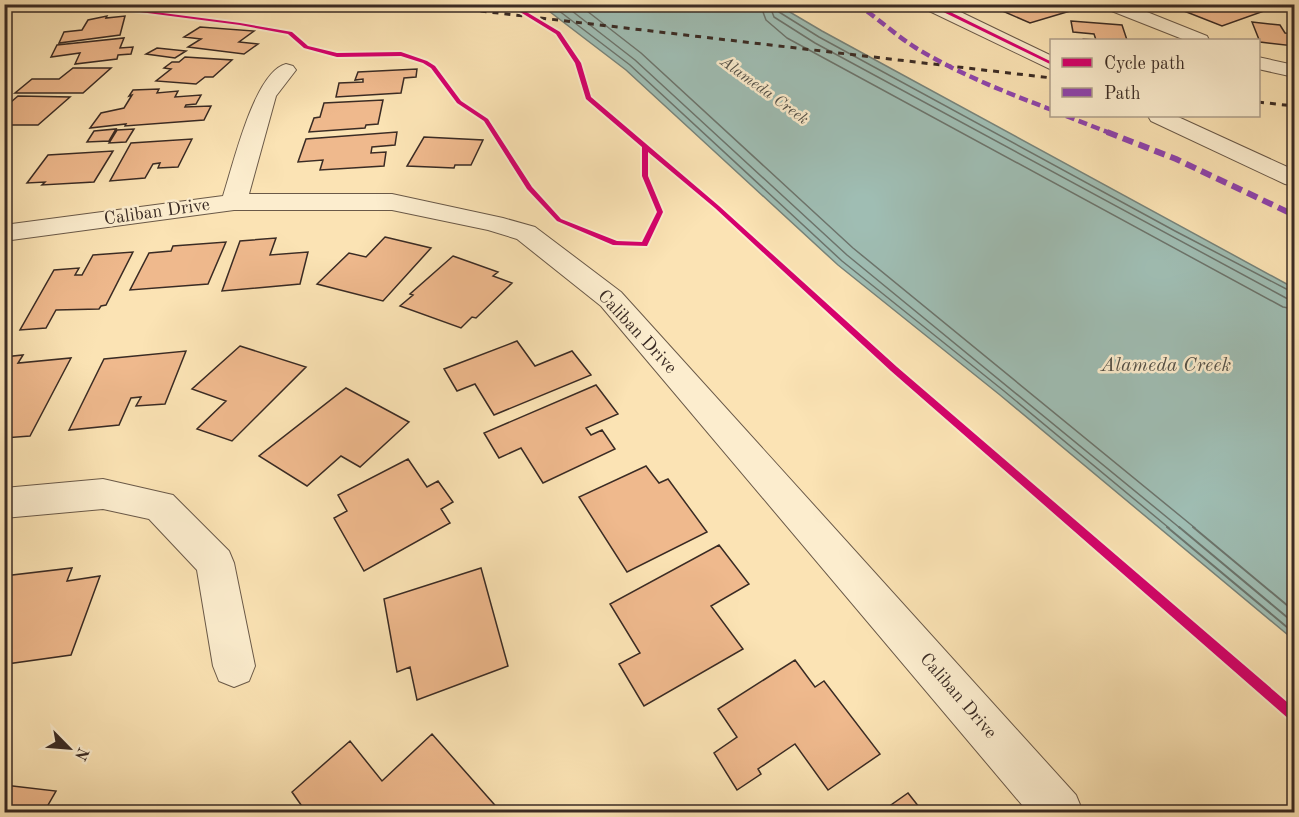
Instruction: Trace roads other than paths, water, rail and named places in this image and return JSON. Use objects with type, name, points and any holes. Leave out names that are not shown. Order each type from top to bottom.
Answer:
[{"type":"street","points":[[929,4],[1050,63]]},
{"type":"street","points":[[1110,4],[1198,39]]},
{"type":"street","points":[[1266,65],[1294,71]]},
{"type":"street","points":[[234,202],[266,95],[286,70]]},
{"type":"street","points":[[1161,117],[1294,179]]},
{"type":"street","name":"Caliban Drive","points":[[4,233],[234,202],[392,202],[494,223],[526,233],[611,299],[1059,813]]},
{"type":"street","points":[[4,503],[104,494],[160,506],[215,563],[234,666]]},
{"type":"water","name":"Alameda Creek","points":[[541,5],[778,5],[1294,288],[1294,640],[1000,395],[838,265],[626,70]]},
{"type":"railway","points":[[421,4],[1050,78]]},
{"type":"railway","points":[[1260,102],[1294,106]]}]
